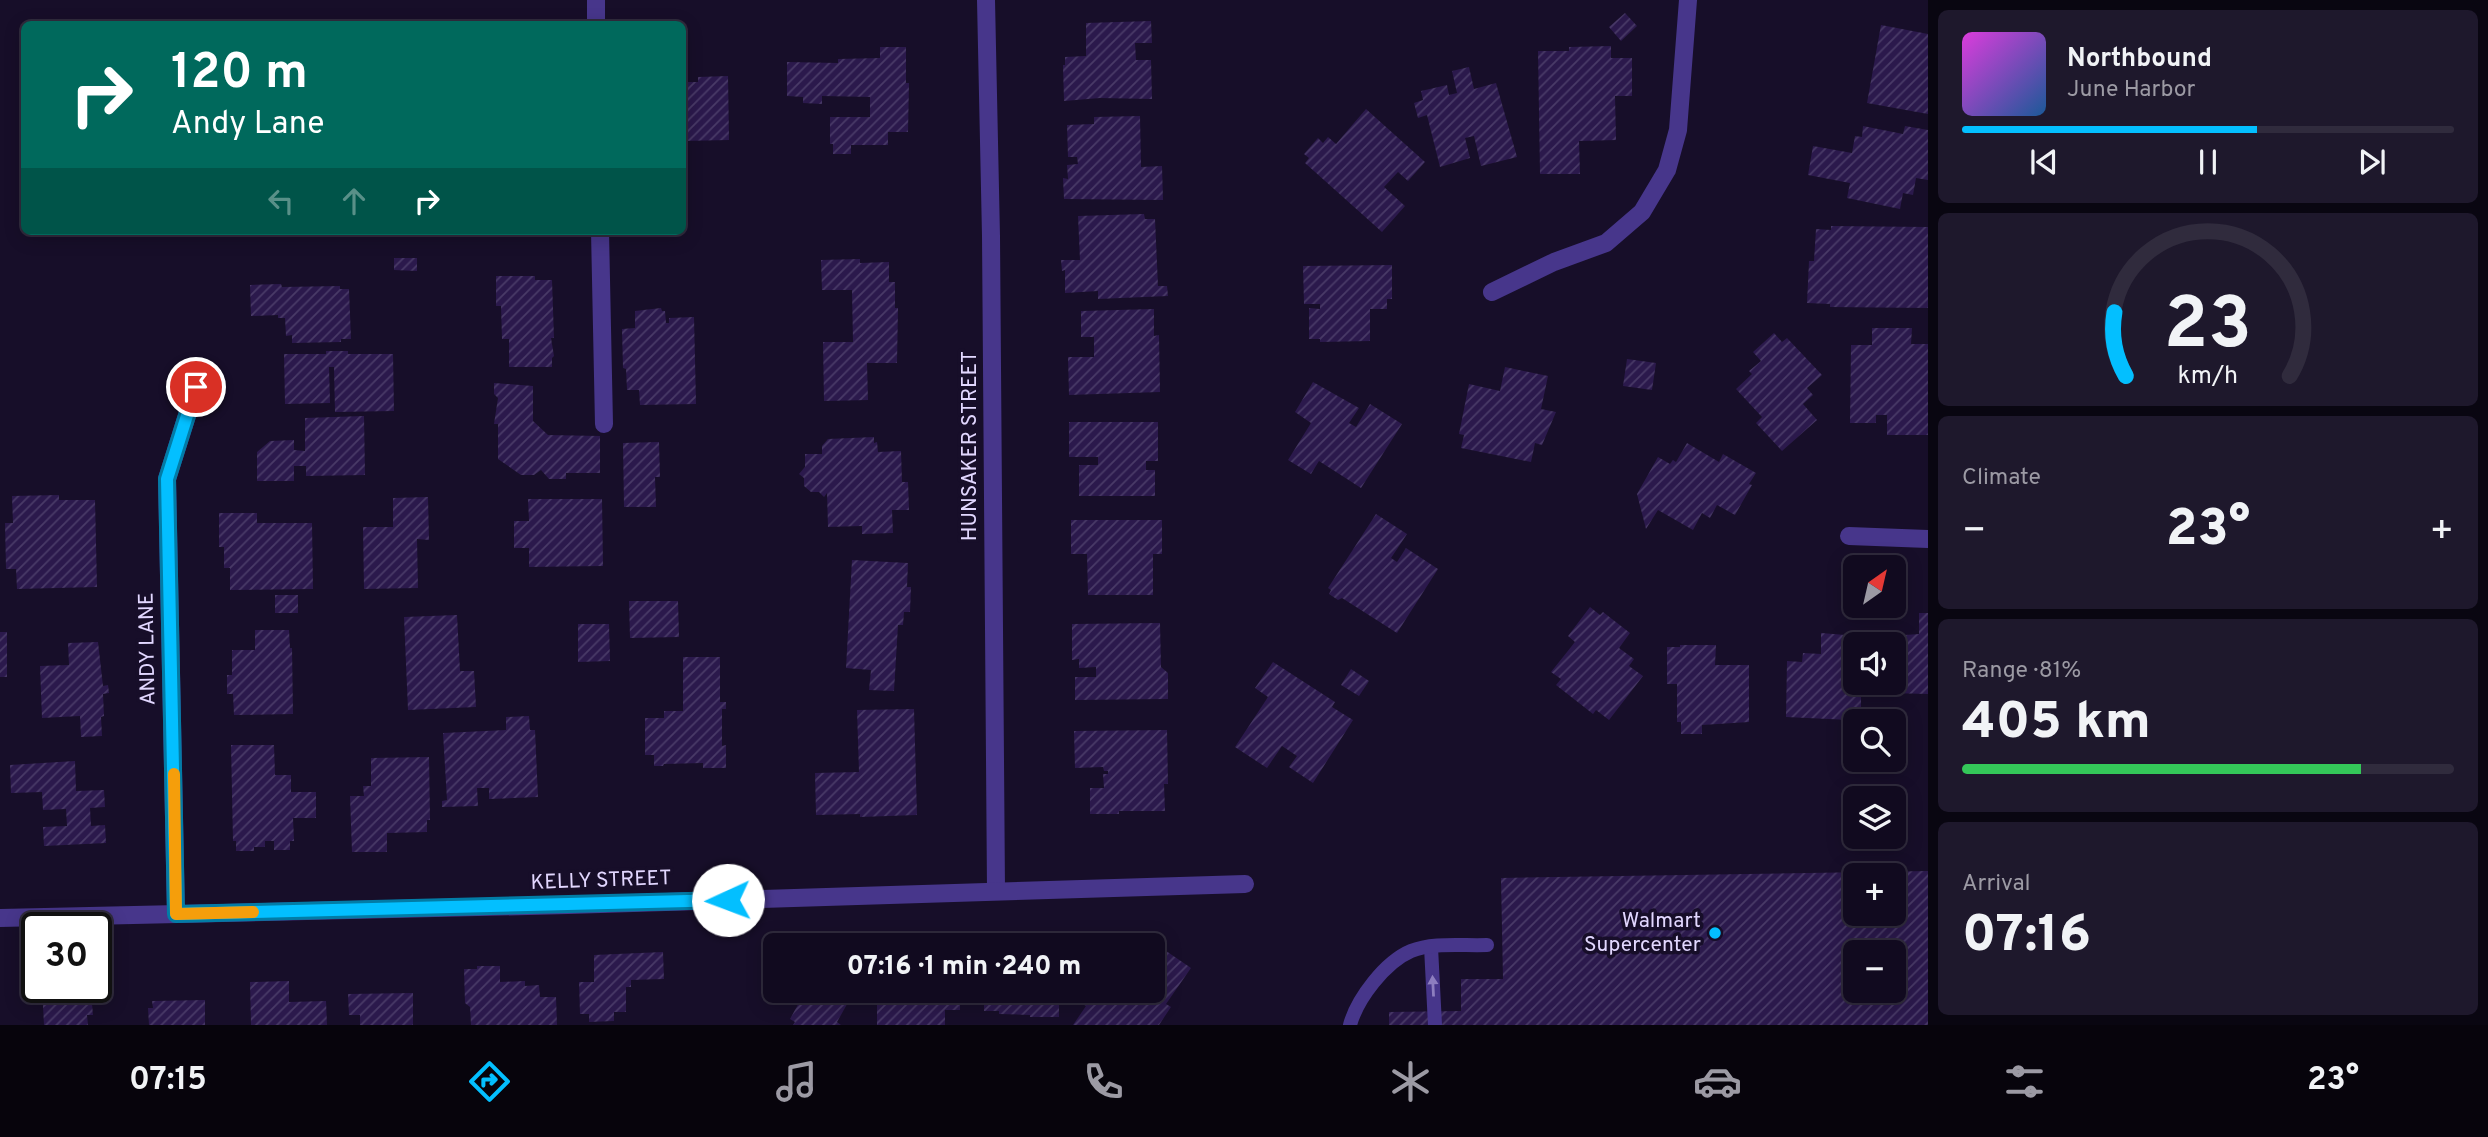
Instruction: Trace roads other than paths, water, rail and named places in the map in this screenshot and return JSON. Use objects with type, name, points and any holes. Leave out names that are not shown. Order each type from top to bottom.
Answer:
[{"type":"street","points":[[596,0],[596,21]]},
{"type":"street","name":"HUNSAKER STREET","points":[[986,0],[991,236],[996,891]]},
{"type":"street","points":[[1492,292],[1554,262],[1606,243],[1642,212],[1667,170],[1678,130],[1688,0]]},
{"type":"street","points":[[600,235],[604,425]]},
{"type":"street","name":"ANDY LANE","points":[[176,914],[167,479],[196,387]]},
{"type":"street","points":[[1849,536],[1928,539]]},
{"type":"street","name":"KELLY STREET","points":[[0,918],[568,905],[1244,884]]},
{"type":"lane","points":[[1350,1025],[1367,989],[1410,951],[1431,947],[1487,945]]},
{"type":"lane","points":[[1431,947],[1435,1025]]},
{"type":"place","name":"Walmart Supercenter","points":[[1715,933]]}]
